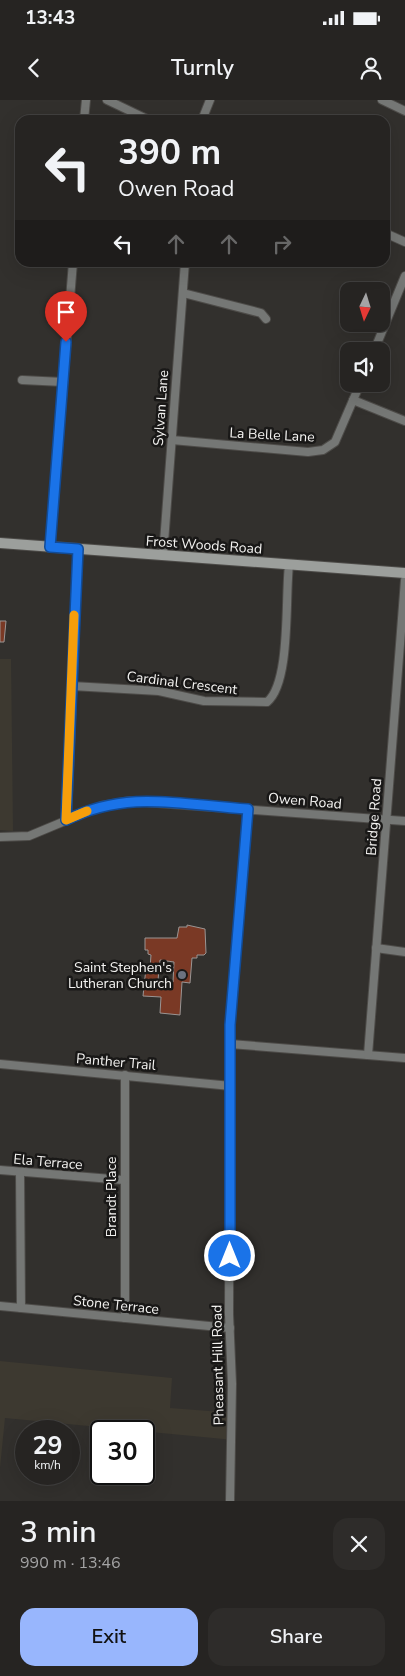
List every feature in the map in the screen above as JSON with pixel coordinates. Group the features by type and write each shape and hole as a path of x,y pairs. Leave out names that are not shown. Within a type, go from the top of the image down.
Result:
{"street":[{"path":"84,115 86,100"},
{"path":"107,100 138,115"},
{"path":"204,115 210,100"},
{"path":"382,100 405,112"},
{"path":"390,235 405,242"},
{"path":"50,547 73,267"},
{"name":"Sylvan Lane","path":"163,556 186,267"},
{"path":"378,342 405,276"},
{"path":"183,293 261,313 266,319"},
{"path":"22,380 64,382"},
{"name":"La Belle Lane","path":"172,440 308,452 323,450 335,442 356,392"},
{"path":"353,400 405,421"},
{"name":"Frost Woods Road","path":"0,543 405,573"},
{"path":"66,820 78,549"},
{"name":"Cardinal Crescent","path":"72,686 159,691 210,701 267,702 274,696 281,678 289,565"},
{"name":"Bridge Road","path":"368,1055 404,621 405,580"},
{"name":"Owen Road","path":"0,837 29,836 101,806 130,801 405,822"},
{"name":"Pheasant Hill Road","path":"230,1501 232,1384 230,1328 230,1044 248,809"},
{"path":"376,948 405,952"},
{"path":"230,1044 405,1058"},
{"name":"Panther Trail","path":"0,1064 231,1086"},
{"name":"Brandt Place","path":"125,1075 125,1318"},
{"name":"Ela Terrace","path":"0,1170 124,1180"},
{"path":"20,1172 21,1308"},
{"name":"Stone Terrace","path":"0,1306 230,1328"}],"shaded area":[{"path":"0,659 11,659 13,831 0,830"},
{"path":"0,1361 172,1378 170,1408 235,1413 234,1440 155,1432 155,1420 90,1420 90,1426 80,1425 80,1420 5,1418 0,1468"}],"building":[{"path":"0,621 6,621 4,642 0,642"},
{"name":"Saint Stephen's Lutheran Church","path":"187,925 205,929 206,953 204,955 197,955 197,958 192,958 190,983 182,982 180,1015 160,1013 161,997 143,996 146,968 150,968 151,955 148,954 148,950 145,950 145,938 177,938 179,927 187,927","holes":["160,960 174,962 173,982 158,980"]}],"slow traffic":[{"path":"74,615 66,820 87,811"}],"place":[{"name":"Saint Stephen's Lutheran Church","path":"182,975"}],"route":[{"path":"66,342 50,547 78,549 66,820 101,806 145,800 248,809 230,1025 230,1256"}]}
